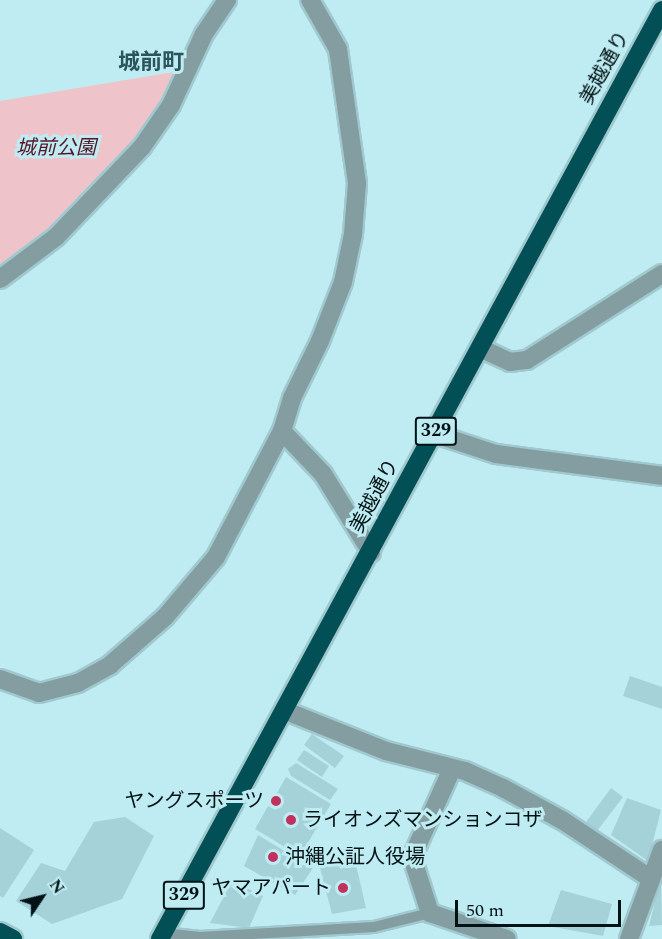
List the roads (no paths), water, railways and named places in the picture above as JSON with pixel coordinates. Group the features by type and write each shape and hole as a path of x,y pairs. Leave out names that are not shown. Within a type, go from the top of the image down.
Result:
{"highway":[{"name":"美越通り","path":"161,936 286,711 662,10"},
{"path":"0,933 13,939"}],"street":[{"path":"0,279 56,237 142,147 171,105 204,34 227,0"},
{"path":"2,685 39,693 78,683 110,665 165,617 216,557 282,431 292,398 342,282 354,234 357,183 338,49 310,0"},
{"path":"480,348 510,362 527,360 662,274"},
{"path":"282,431 323,474 371,552"},
{"path":"435,434 496,454 662,476"},
{"path":"286,711 386,751 465,771 503,788 562,820 651,879"},
{"path":"452,769 412,857 430,913 507,939"},
{"path":"629,939 662,850"}],"lane":[{"path":"161,936 200,937 353,929 406,921 430,913"}],"place":[{"name":"ヤングスポーツ","path":"276,801"},
{"name":"ライオンズマンションコザ","path":"291,820"},
{"name":"沖縄公証人役場","path":"273,857"},
{"name":"ヤマアパート","path":"343,888"}],"district":[{"name":"城前町","path":"151,63"}],"park label":[{"name":"城前公園","path":"56,148"}]}
